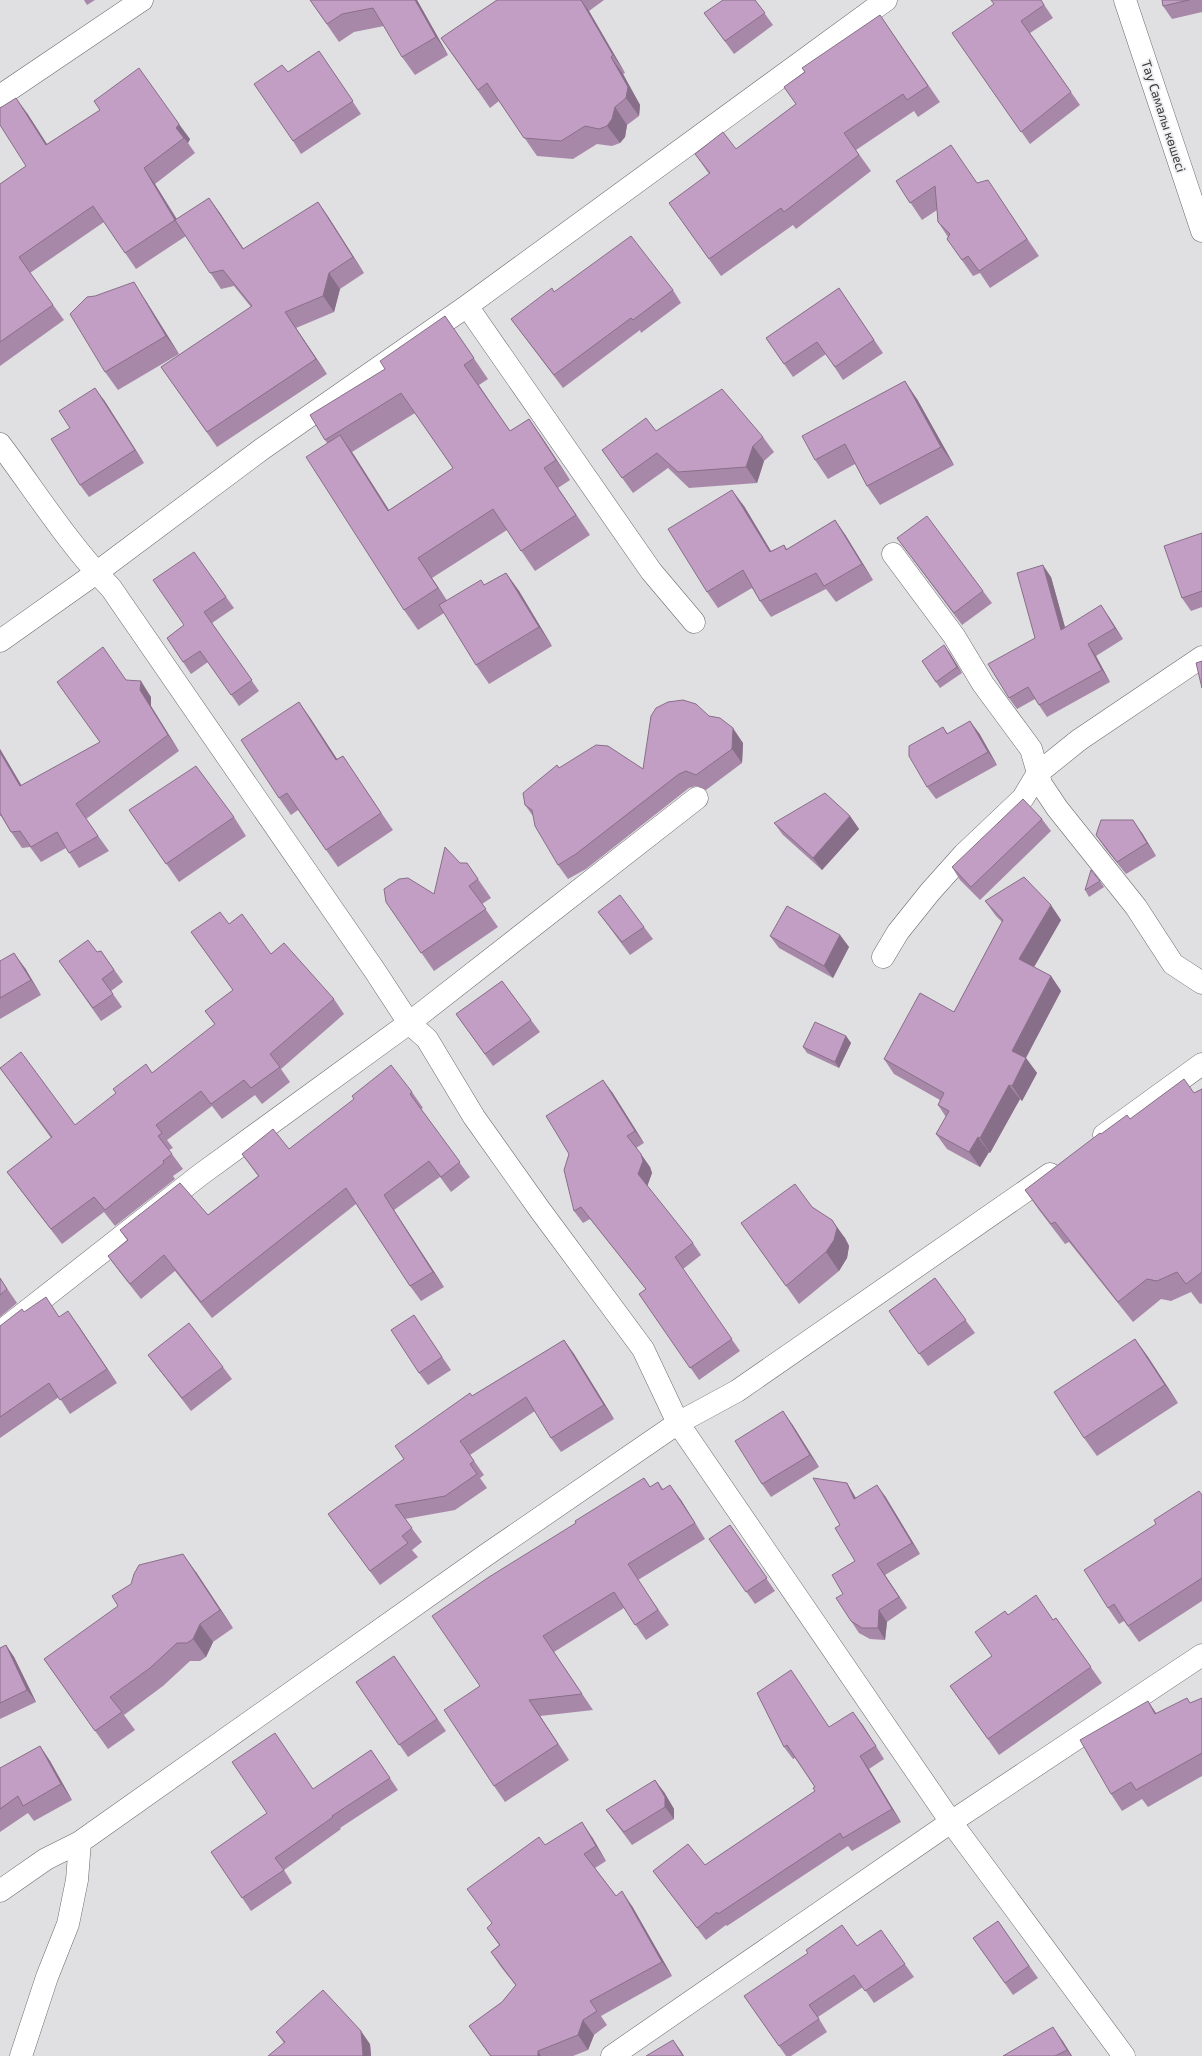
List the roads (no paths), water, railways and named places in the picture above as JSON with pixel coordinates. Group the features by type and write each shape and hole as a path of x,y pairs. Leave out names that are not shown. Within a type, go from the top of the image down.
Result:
{"street":[{"path":"0,96 142,0"},
{"path":"0,641 96,573 262,449 468,306 886,0"},
{"name":"Тау Самалы көшесі","path":"1125,0 1202,231"},
{"path":"468,306 651,571 694,622"},
{"path":"0,444 96,573 115,595 375,971 409,1024 427,1039 474,1117 643,1349 678,1423 951,1822 1124,2056"},
{"path":"893,554 954,636 983,684 1031,749 1041,784 1058,808 1136,907 1173,964 1202,983"},
{"path":"883,957 898,932 930,892 964,854 1023,798 1038,773 1079,740 1202,657"},
{"path":"0,1332 200,1175 409,1024 698,798"},
{"path":"1089,1146 1202,1064"},
{"path":"0,1891 46,1859 80,1842 352,1649 678,1423 737,1391 1064,1164"},
{"path":"612,2056 951,1822 1202,1655"},
{"path":"21,2056 47,1977 68,1924 77,1880 80,1842"}]}
